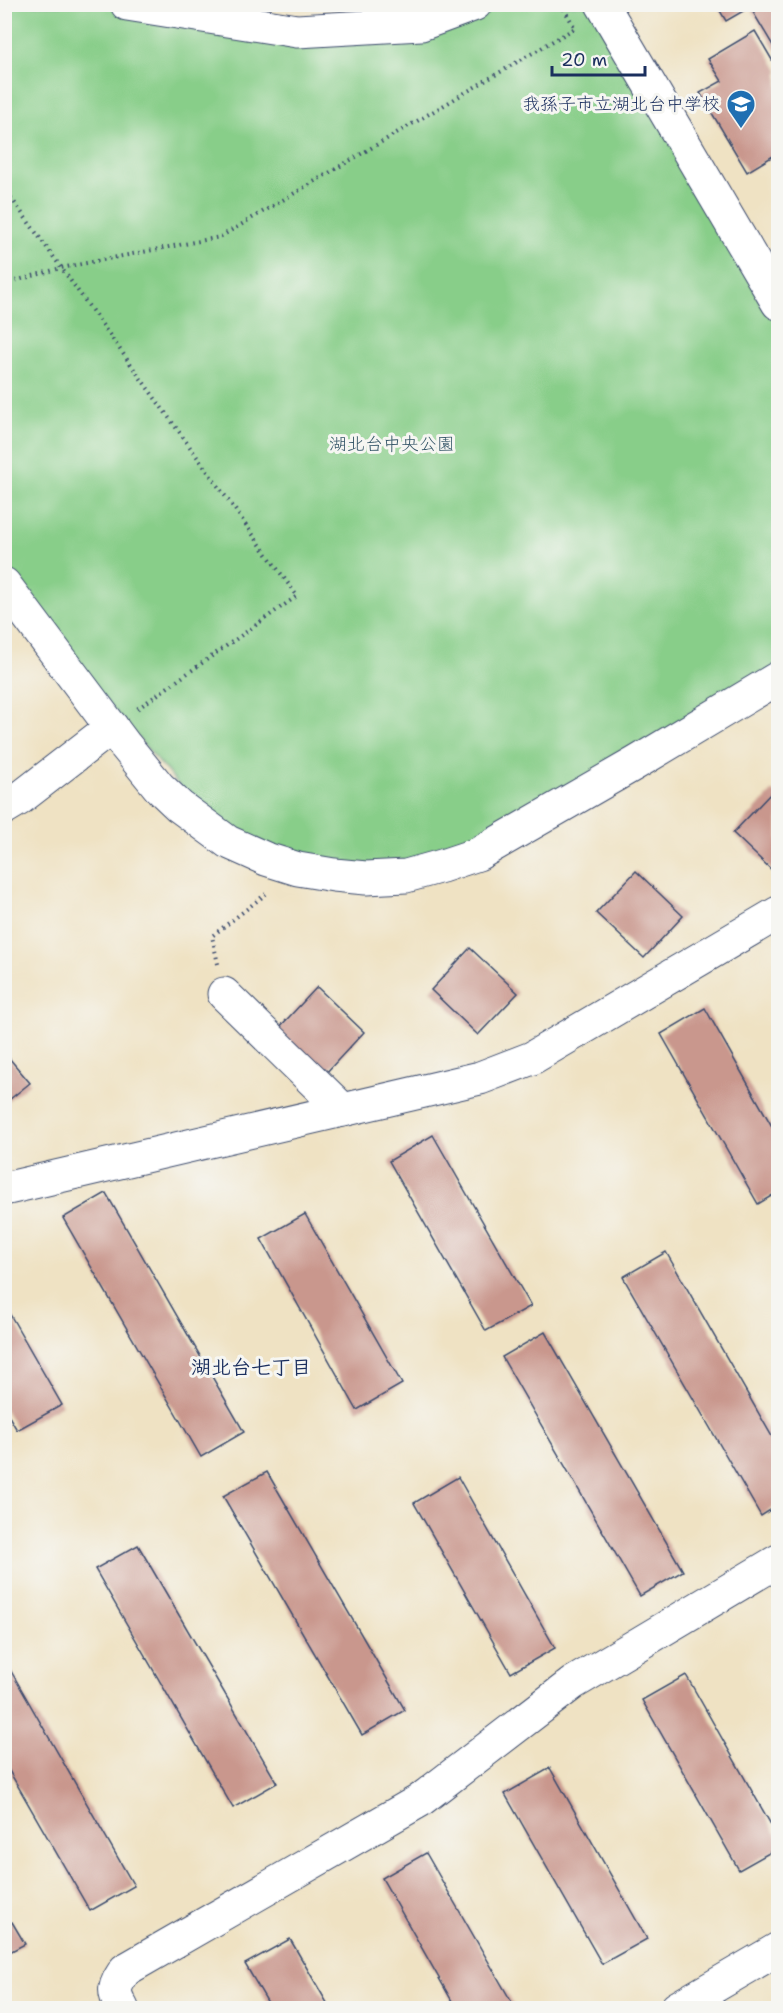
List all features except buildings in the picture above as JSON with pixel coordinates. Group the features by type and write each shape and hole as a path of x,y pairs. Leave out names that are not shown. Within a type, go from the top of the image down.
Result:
{"street":[{"path":"126,4 245,14 297,31 421,24 476,4"},
{"path":"602,4 778,303"},
{"path":"4,584 159,787 203,825 228,842 266,859 298,868 366,878 406,876 478,854 617,775 778,678"},
{"path":"4,807 19,799 112,727"},
{"path":"4,1189 480,1078 532,1058 778,914"},
{"path":"224,994 343,1110"},
{"path":"122,2008 116,1997 115,1985 125,1971 419,1801 573,1683 778,1561"},
{"path":"677,2008 778,1949"}],"path":[{"path":"4,284 61,268 220,237 575,28 561,4"},
{"path":"4,188 297,596 112,727"},
{"path":"212,936 298,868"}],"green space":[{"name":"湖北台中央公園","path":"5,5 127,5 298,31 475,5 602,5 778,303 778,678 406,876 228,842 5,584"}],"place":[{"name":"我孫子市立湖北台中学校","path":"741,130"}],"district":[{"name":"湖北台七丁目","path":"251,1367"}]}
